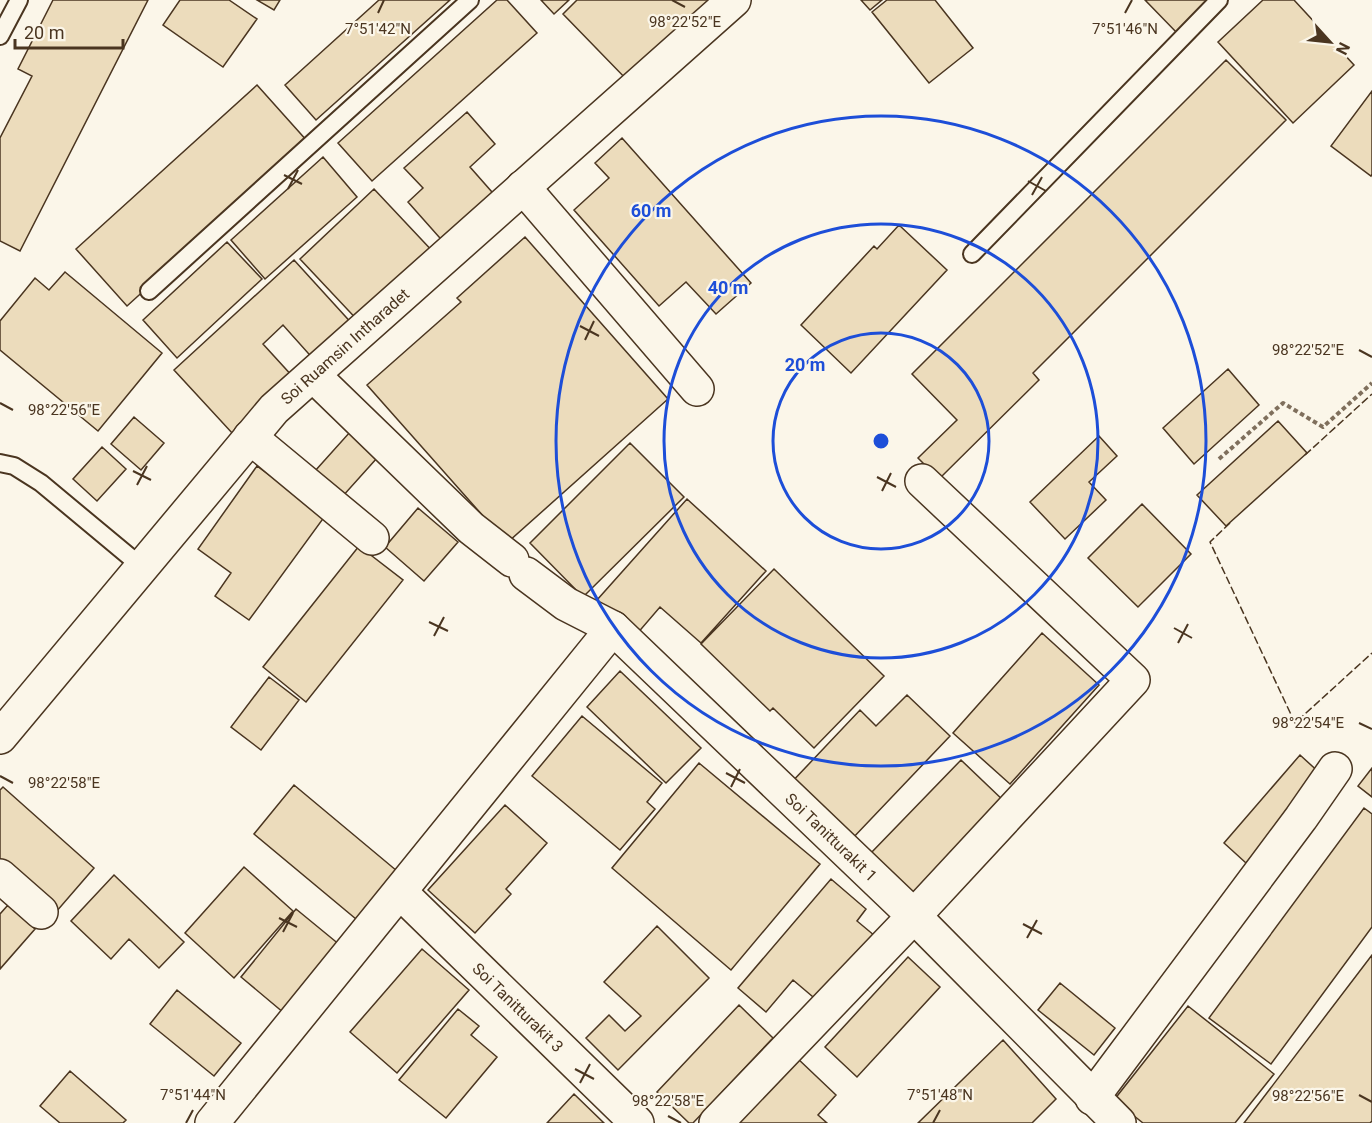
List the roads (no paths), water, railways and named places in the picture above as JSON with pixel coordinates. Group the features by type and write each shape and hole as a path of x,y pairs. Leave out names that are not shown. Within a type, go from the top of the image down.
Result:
{"street":[{"name":"Soi Ruamsin Intharadet","path":"0,737 273,410 734,0"},
{"path":"523,187 697,389"},
{"name":"Soi Tanitturakit 1","path":"313,375 471,528 566,604 614,628 914,916 1119,1123"},
{"path":"250,437 372,538"},
{"path":"716,1123 914,916 1133,680 922,481"},
{"path":"212,1123 614,628"},
{"path":"1092,1098 1335,769"},
{"path":"0,876 41,912"},
{"name":"Soi Tanitturakit 3","path":"400,892 637,1123"}],"lane":[{"path":"0,36 19,0"},
{"path":"149,291 470,0"},
{"path":"972,254 1219,0"},
{"path":"0,463 14,466 41,483 142,567"}]}
